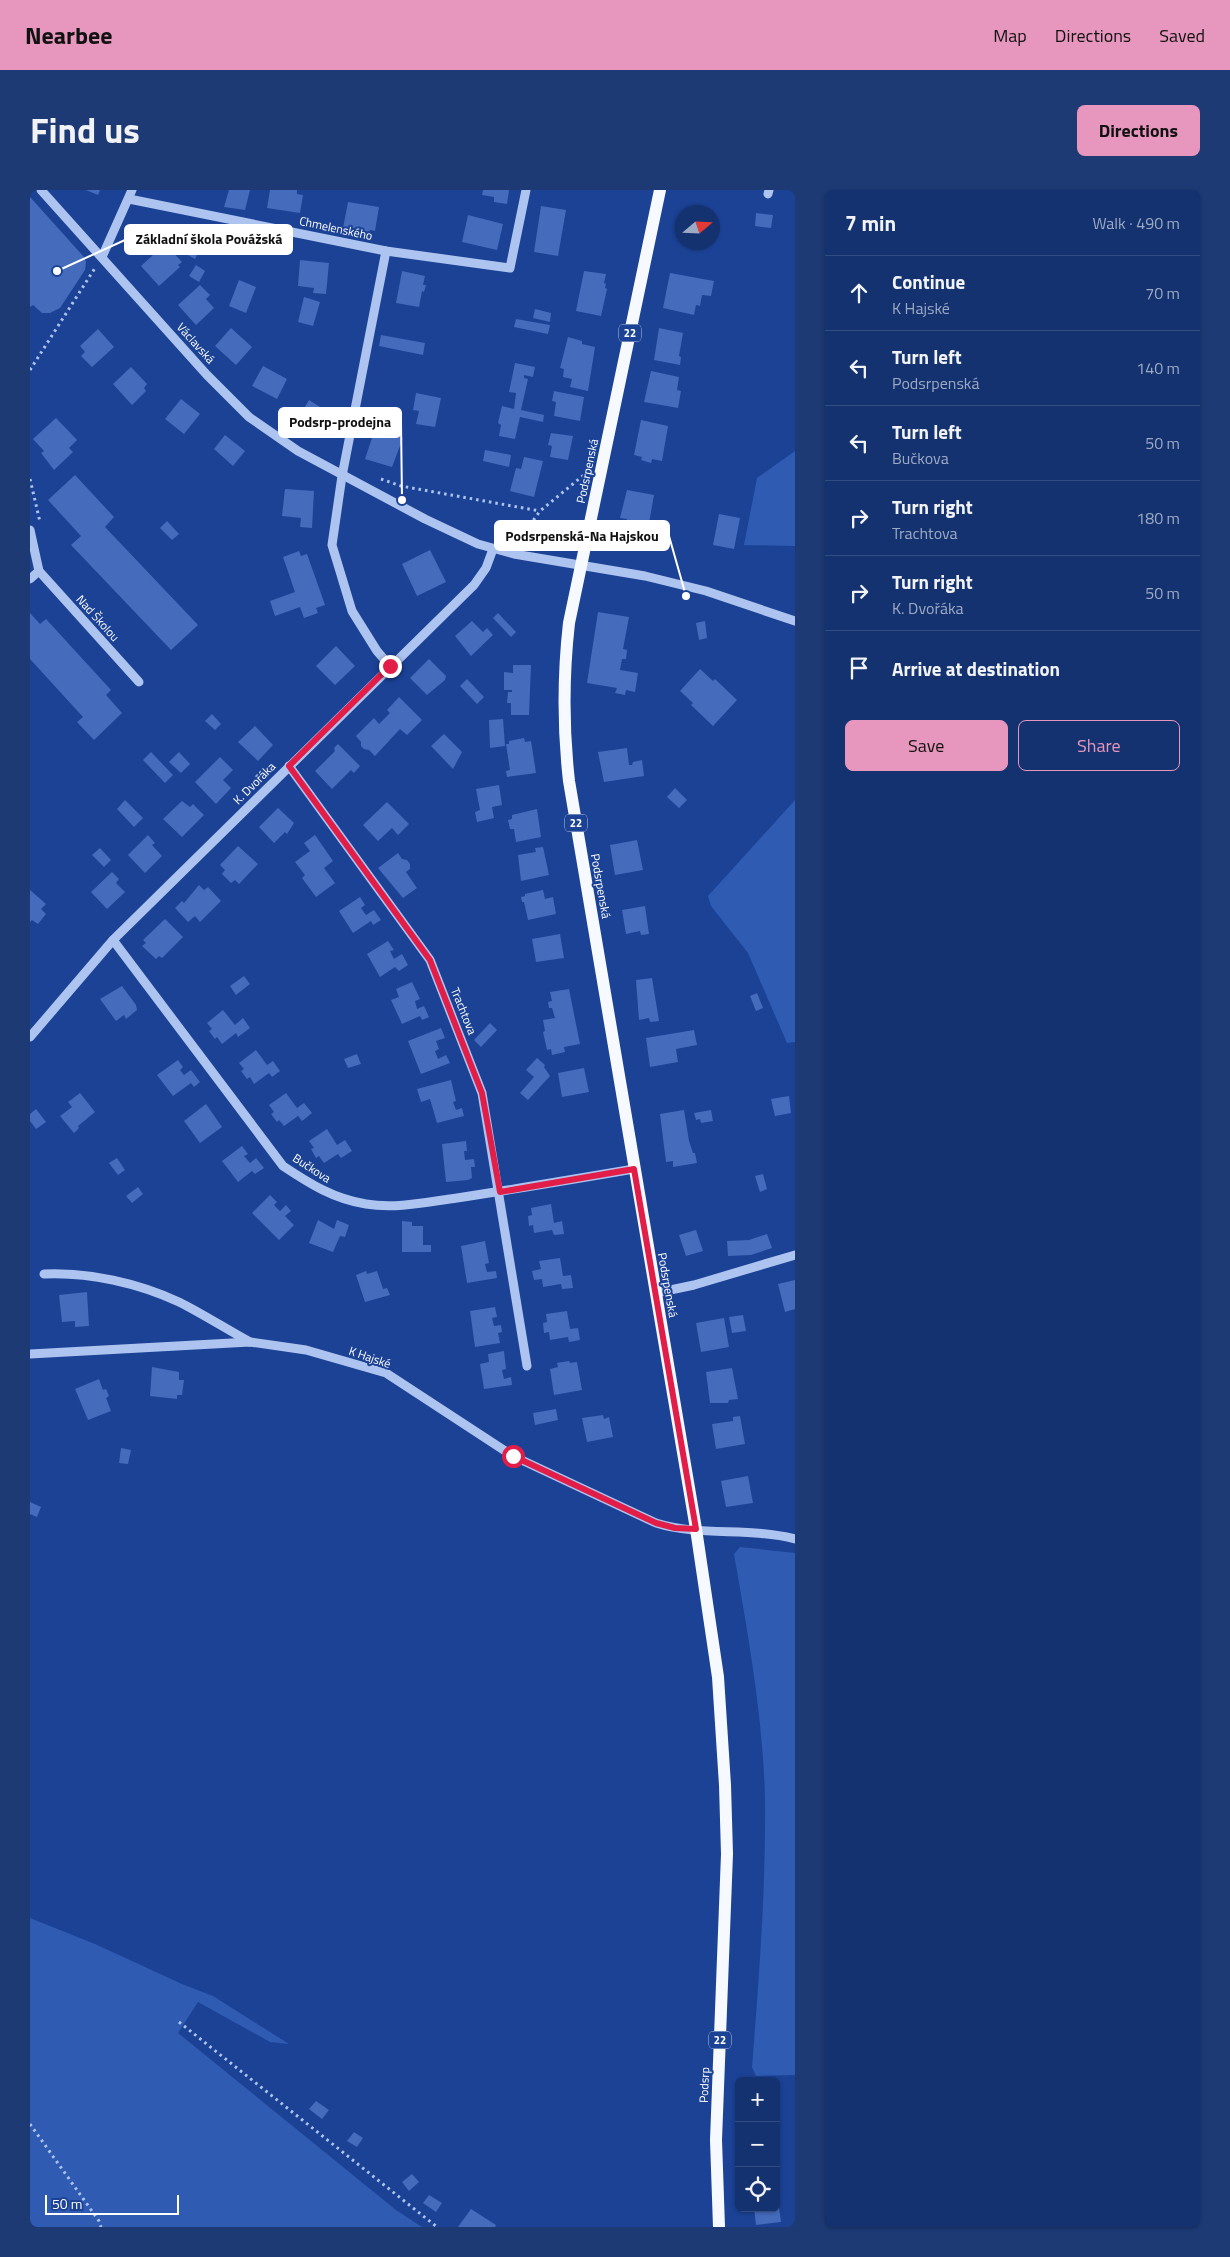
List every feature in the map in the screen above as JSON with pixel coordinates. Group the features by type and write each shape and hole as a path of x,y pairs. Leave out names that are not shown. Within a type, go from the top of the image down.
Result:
{"main road":[{"name":"Podsrpenská","path":"660,190 580,565 566,651 564,681 566,750 634,1169 696,1529"},
{"name":"Podsrp","path":"696,1529 718,1677 725,1785 727,1854 716,2140 719,2227"}],"street":[{"name":"Václavská","path":"41,190 207,375 249,418 298,451 452,533 493,549 645,576 706,591 795,621"},
{"name":"Chmelenského","path":"131,194 386,251 510,268 526,190"},
{"path":"102,257 131,194"},
{"path":"386,251 342,476 332,546 352,611 377,651 390,666"},
{"name":"Nad Školou","path":"30,530 39,570 139,682"},
{"name":"K. Dvořáka","path":"30,1037 113,940 474,585 486,568 493,549"},
{"path":"30,579 39,570"},
{"name":"Trachtova","path":"289,766 430,960 482,1093 500,1192 527,1366"},
{"name":"Bučkova","path":"113,940 284,1166 314,1188 344,1199 366,1204 389,1206 500,1192 634,1169"},
{"path":"656,1293 694,1285 795,1254"},
{"path":"44,1274 64,1273 122,1282 178,1302 250,1342"},
{"name":"K Hajské","path":"30,1354 250,1342 306,1350 386,1373 513,1456 656,1523 675,1528 771,1533 795,1539"}],"path":[{"path":"30,370 102,257"},
{"path":"514,554 518,541 540,511 585,474 600,477"},
{"path":"30,479 41,525"},
{"path":"369,490 380,479 401,486 540,511"},
{"path":"179,2022 437,2227"},
{"path":"30,2124 99,2221 101,2227"}],"shaded area":[{"path":"795,451 795,546 744,545 757,478"},
{"path":"795,800 795,1042 787,1043 748,953 711,906 708,896"},
{"path":"740,1547 795,1553 795,2075 756,2076 752,2067 763,1899 765,1799 758,1706 734,1554"},
{"path":"30,1918 95,1944 182,1984 213,1996 289,2044 270,2042 198,2002 178,2033 396,2210 422,2227 30,2227"}],"building":[{"path":"86,190 100,190 98,195"},
{"path":"229,190 250,190 245,210 224,207"},
{"path":"270,190 297,190 297,194 303,195 300,213 267,208"},
{"path":"483,190 509,190 507,204 494,202 494,197 482,195"},
{"path":"30,197 84,257 86,262 85,270 60,308 50,313 42,313 33,305 30,307"},
{"path":"348,202 379,207 375,231 370,230 369,232 343,228"},
{"path":"541,206 566,210 558,256 534,252"},
{"path":"756,213 773,215 771,228 755,226"},
{"path":"468,215 503,224 497,250 462,242"},
{"path":"202,233 207,235 195,259 188,255 195,240 197,241"},
{"path":"165,244 182,262 178,265 180,267 159,286 141,266"},
{"path":"300,260 329,263 326,294 313,293 314,288 298,286"},
{"path":"196,265 205,271 199,282 189,276"},
{"path":"402,271 425,276 423,285 426,285 424,292 422,291 419,307 396,303"},
{"path":"584,271 606,274 604,283 607,289 601,316 576,311"},
{"path":"670,273 714,281 711,296 702,295 700,306 696,305 694,315 663,308"},
{"path":"239,280 256,287 246,313 229,306"},
{"path":"200,285 210,295 206,299 214,308 196,325 178,305"},
{"path":"304,297 320,302 313,326 298,322"},
{"path":"535,309 551,313 550,322 533,318"},
{"path":"516,319 550,325 548,334 514,327"},
{"path":"231,328 252,347 236,365 215,346"},
{"path":"659,328 683,333 679,356 681,357 680,365 654,360"},
{"path":"98,329 114,347 92,367 81,356 85,352 80,346"},
{"path":"381,335 425,343 423,355 379,346"},
{"path":"568,337 582,341 582,344 595,347 588,391 570,387 572,379 563,377 564,369 560,368"},
{"path":"515,363 535,367 533,377 524,375 524,378 528,379 521,410 544,415 543,422 520,417 515,439 499,436 501,425 498,423 502,406 514,409 516,393 509,392"},
{"path":"263,366 287,379 277,399 252,386"},
{"path":"131,367 147,384 144,388 146,391 132,405 113,384"},
{"path":"651,371 679,377 677,390 681,391 678,408 644,402"},
{"path":"554,391 584,397 580,421 554,416 556,402 552,401"},
{"path":"416,393 441,398 435,427 416,424 419,411 413,410"},
{"path":"181,399 200,414 184,434 165,419"},
{"path":"309,400 336,417 335,419 339,422 332,433 328,430 324,437 297,420"},
{"path":"56,418 77,440 69,448 73,452 54,470 41,453 44,451 33,439"},
{"path":"641,420 668,426 662,461 652,459 651,463 641,460 642,457 634,455"},
{"path":"380,430 403,438 392,467 365,459 374,432 379,434"},
{"path":"551,433 573,436 568,460 550,457 552,446 548,445"},
{"path":"225,435 245,451 233,466 214,449"},
{"path":"485,450 511,455 509,467 483,461"},
{"path":"524,457 543,461 534,497 510,491 516,468 521,469"},
{"path":"75,475 114,517 105,527 198,625 171,650 71,545 81,536 48,500"},
{"path":"285,489 314,491 312,528 300,527 301,518 282,516"},
{"path":"627,490 654,495 648,529 626,524 627,519 620,518"},
{"path":"719,514 740,518 734,549 713,545"},
{"path":"167,521 179,534 172,540 160,528"},
{"path":"430,550 446,582 417,596 402,564"},
{"path":"299,551 301,556 307,554 325,605 316,608 318,613 304,618 300,607 275,616 270,601 295,592 283,557"},
{"path":"598,612 629,617 623,649 627,650 626,659 622,659 620,670 638,673 635,692 626,690 625,695 615,693 617,688 587,683"},
{"path":"30,613 40,624 46,619 111,690 106,695 122,713 94,740 77,722 83,717 30,659"},
{"path":"498,613 516,632 511,637 493,618"},
{"path":"472,621 483,632 487,628 493,635 471,656 455,636"},
{"path":"705,621 707,638 699,640 696,623"},
{"path":"336,646 355,666 335,685 316,666"},
{"path":"429,659 446,676 445,680 427,695 410,678"},
{"path":"513,665 531,665 529,715 511,715 511,703 507,703 508,692 512,692 512,690 504,690 504,672 513,673"},
{"path":"700,669 713,681 715,679 737,700 713,726 691,705 693,703 680,691"},
{"path":"467,679 484,697 477,704 460,686"},
{"path":"399,697 422,720 407,735 400,729 375,756 361,746 361,742 356,736 374,718 379,724 390,713 387,710"},
{"path":"212,714 221,724 215,730 205,721"},
{"path":"503,719 505,746 490,748 489,720"},
{"path":"255,726 273,745 258,761 238,742"},
{"path":"444,734 462,752 453,769 431,746"},
{"path":"524,738 525,742 531,741 536,773 507,777 506,771 510,770 506,744 509,744 509,741"},
{"path":"338,744 360,766 354,773 351,770 332,789 315,771 335,751 334,748"},
{"path":"627,748 629,765 642,760 644,776 604,782 598,752"},
{"path":"151,752 173,775 165,783 143,760"},
{"path":"179,752 190,764 181,773 169,762"},
{"path":"220,757 233,770 223,780 231,788 216,804 195,782"},
{"path":"499,785 502,805 492,807 494,818 477,822 475,812 480,810 476,789"},
{"path":"675,788 687,800 679,808 667,797"},
{"path":"125,800 143,818 134,827 117,809"},
{"path":"182,801 190,807 193,804 204,815 182,837 163,819"},
{"path":"387,802 409,824 398,835 392,828 378,841 363,825"},
{"path":"278,808 294,823 287,834 285,832 274,843 259,827"},
{"path":"537,809 541,837 516,842 514,829 510,829 508,820 512,819 512,815"},
{"path":"148,835 155,843 152,845 162,856 145,873 128,855"},
{"path":"315,835 333,861 324,868 335,883 316,897 302,878 305,875 295,862 310,851 304,843"},
{"path":"637,840 643,870 615,875 610,845"},
{"path":"238,846 258,864 239,884 235,880 231,883 222,874 225,870 220,865"},
{"path":"543,847 549,875 521,881 518,855 536,852 535,848"},
{"path":"100,848 111,860 104,867 92,855"},
{"path":"398,853 402,859 407,860 410,864 410,869 406,872 417,888 403,898 378,868"},
{"path":"112,872 119,879 116,883 125,892 107,909 91,892"},
{"path":"199,885 204,890 208,887 221,901 200,922 195,916 188,922 175,908 182,901 184,903"},
{"path":"30,890 46,904 41,909 46,914 38,924 32,920 30,922"},
{"path":"543,890 545,899 553,897 556,914 528,920 521,897 525,896 525,894"},
{"path":"360,897 365,905 361,908 366,915 374,910 381,920 373,925 371,921 353,933 339,911"},
{"path":"645,906 649,934 641,935 640,931 626,934 622,910"},
{"path":"165,919 183,937 162,958 159,956 156,959 142,946 146,943 143,940"},
{"path":"560,934 564,958 536,962 532,939"},
{"path":"388,941 394,950 390,951 394,959 402,954 408,965 399,971 395,967 380,977 367,954"},
{"path":"244,976 250,984 236,995 230,986"},
{"path":"652,978 659,1021 650,1022 649,1018 639,1020 636,980"},
{"path":"412,982 420,999 415,1001 417,1009 424,1006 429,1017 422,1020 420,1016 402,1024 391,1000 399,997 396,989"},
{"path":"122,986 136,1005 137,1010 126,1019 124,1015 116,1021 100,999"},
{"path":"569,989 580,1044 564,1047 565,1052 552,1055 551,1049 547,1050 543,1032 545,1031 543,1020 555,1018 552,1008 549,1008 548,1002 552,1001 550,992"},
{"path":"757,993 763,1008 756,1011 750,996"},
{"path":"223,1010 235,1025 243,1018 250,1028 238,1037 236,1033 222,1044 209,1031 212,1029 207,1023"},
{"path":"490,1023 497,1030 481,1047 474,1040"},
{"path":"441,1028 445,1038 436,1041 439,1049 435,1051 438,1059 446,1055 450,1063 421,1074 408,1041"},
{"path":"694,1030 697,1045 676,1049 678,1062 650,1067 646,1038"},
{"path":"256,1050 267,1065 273,1061 280,1071 272,1077 269,1073 254,1084 250,1077 247,1079 241,1071 244,1069 239,1063"},
{"path":"357,1054 361,1064 348,1068 344,1059"},
{"path":"537,1058 545,1065 544,1067 550,1076 528,1100 520,1093 534,1077 526,1070"},
{"path":"178,1060 183,1067 180,1070 184,1075 191,1070 200,1082 194,1087 191,1083 173,1096 157,1075"},
{"path":"584,1068 589,1092 562,1097 558,1073"},
{"path":"451,1080 456,1101 453,1102 456,1110 462,1108 464,1116 437,1123 430,1099 421,1102 417,1089"},
{"path":"80,1093 95,1112 78,1126 79,1128 74,1133 60,1116 72,1107 68,1102"},
{"path":"286,1093 297,1108 304,1103 312,1113 302,1121 298,1116 284,1126 279,1120 277,1122 271,1114 274,1112 269,1105"},
{"path":"789,1096 791,1113 775,1116 771,1099"},
{"path":"206,1104 222,1127 200,1143 184,1121"},
{"path":"36,1109 46,1122 36,1129 30,1121 30,1114"},
{"path":"684,1110 689,1141 693,1153 695,1153 697,1163 673,1167 673,1161 666,1162 660,1114"},
{"path":"711,1110 713,1121 701,1123 700,1119 696,1120 694,1113"},
{"path":"327,1129 337,1145 345,1140 352,1151 341,1158 338,1154 324,1163 319,1156 316,1158 311,1149 314,1148 309,1141"},
{"path":"466,1141 467,1151 464,1151 465,1160 474,1159 475,1167 471,1167 472,1178 446,1182 442,1144"},
{"path":"242,1146 248,1154 244,1156 250,1163 256,1158 264,1168 255,1174 252,1171 238,1182 222,1161"},
{"path":"117,1158 125,1170 118,1175 109,1163"},
{"path":"763,1174 767,1189 760,1192 755,1176"},
{"path":"138,1187 143,1194 132,1203 126,1196"},
{"path":"270,1195 277,1202 274,1205 280,1211 286,1205 291,1211 285,1216 294,1225 279,1240 252,1213"},
{"path":"551,1204 554,1223 562,1221 564,1234 554,1235 552,1230 534,1233 533,1225 529,1226 528,1216 532,1215 531,1208"},
{"path":"318,1220 334,1229 337,1220 349,1225 345,1237 340,1236 333,1252 309,1243"},
{"path":"402,1221 412,1222 412,1226 423,1226 423,1245 431,1245 431,1252 402,1252"},
{"path":"696,1230 703,1251 686,1256 679,1235"},
{"path":"767,1234 772,1248 751,1255 728,1256 727,1241 749,1240"},
{"path":"485,1241 489,1263 485,1264 487,1272 496,1271 497,1278 467,1283 461,1246"},
{"path":"560,1258 563,1276 571,1275 573,1288 562,1289 561,1284 543,1287 542,1279 534,1280 532,1271 541,1269 539,1261"},
{"path":"366,1271 367,1274 377,1271 383,1289 387,1288 390,1295 365,1302 356,1275"},
{"path":"795,1280 795,1309 785,1312 778,1284"},
{"path":"87,1292 89,1326 75,1327 75,1321 62,1322 59,1295"},
{"path":"495,1307 497,1317 492,1318 494,1326 501,1325 502,1332 498,1333 500,1343 475,1347 470,1311"},
{"path":"567,1311 570,1329 578,1328 580,1340 569,1342 568,1337 550,1340 549,1332 544,1333 543,1323 547,1322 546,1314"},
{"path":"743,1315 746,1331 732,1333 729,1317"},
{"path":"724,1318 729,1347 701,1352 696,1323"},
{"path":"504,1351 506,1369 502,1370 504,1379 511,1377 512,1385 484,1389 480,1364 489,1362 488,1354"},
{"path":"569,1361 570,1363 577,1362 582,1390 554,1395 550,1369 558,1367 557,1363"},
{"path":"152,1367 179,1372 179,1380 184,1380 182,1395 177,1395 177,1399 150,1396"},
{"path":"732,1368 738,1399 729,1400 728,1403 710,1403 706,1372"},
{"path":"99,1379 103,1390 106,1389 109,1396 106,1398 111,1411 88,1420 75,1389"},
{"path":"556,1409 558,1420 535,1425 533,1413"},
{"path":"603,1415 604,1419 609,1417 613,1437 587,1442 582,1418"},
{"path":"740,1416 745,1444 716,1449 712,1424 733,1421 733,1417"},
{"path":"121,1448 131,1450 128,1464 119,1463"},
{"path":"748,1476 753,1503 726,1507 721,1481"},
{"path":"30,1502 41,1507 37,1517 30,1514"},
{"path":"316,2101 329,2110 322,2119 309,2109"},
{"path":"354,2132 363,2138 357,2147 347,2141"},
{"path":"412,2174 419,2182 409,2191 402,2182"},
{"path":"429,2195 442,2203 436,2212 423,2203"},
{"path":"471,2209 496,2225 495,2227 458,2227"},
{"path":"754,2212 780,2212 781,2222 756,2225"}],"place":[{"name":"Základní škola Povážská","path":"57,271"},
{"name":"Podsrp-prodejna","path":"402,500"},
{"name":"Podsrpenská-Na Hajskou","path":"686,596"}],"route":[{"path":"390,666 289,766 430,960 468,1052 482,1093 500,1192 634,1169 696,1529 675,1528 656,1523 513,1456"}]}
